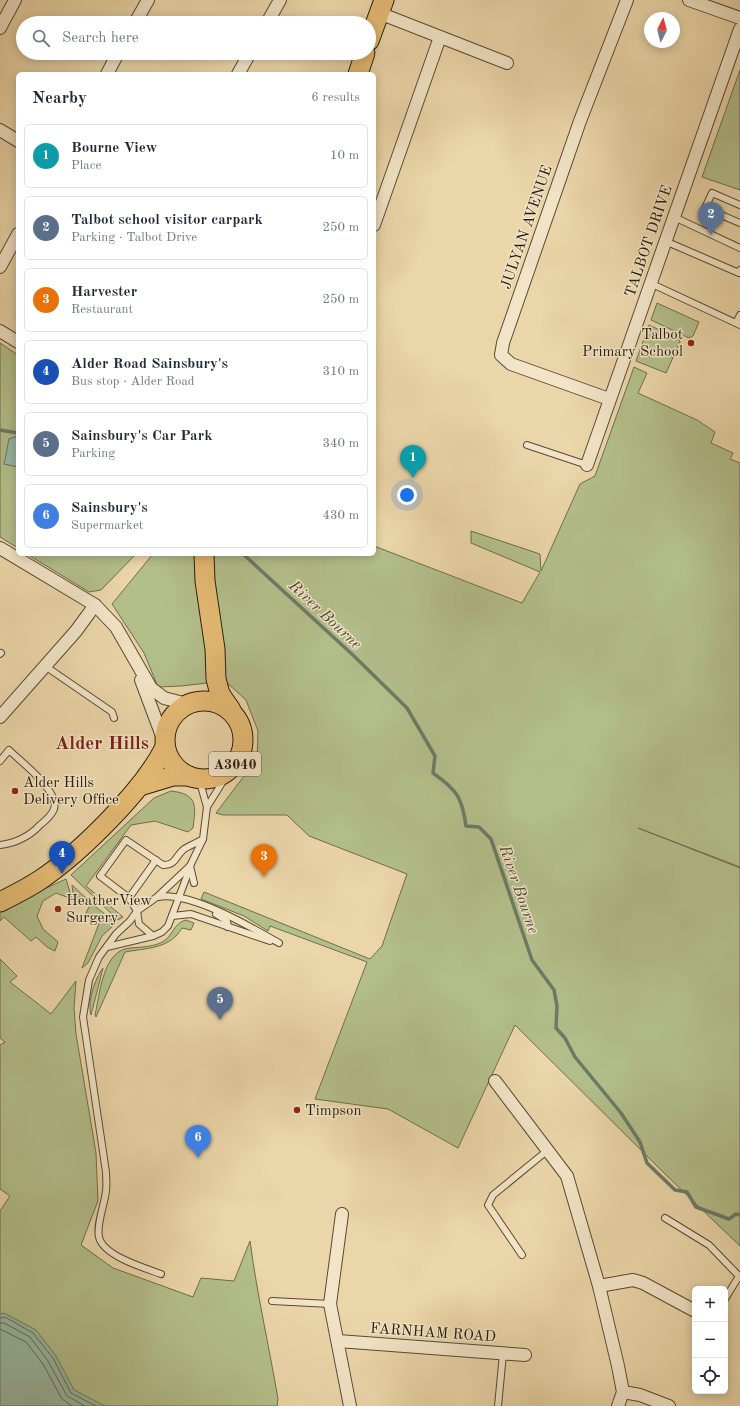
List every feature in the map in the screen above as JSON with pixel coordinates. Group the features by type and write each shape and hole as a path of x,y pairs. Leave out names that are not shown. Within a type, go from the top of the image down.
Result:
{"main road":[{"path":"376,21 381,7"},
{"path":"359,72 363,60"},
{"name":"A3040","path":"140,786 173,776 218,777 232,767 241,753 244,738 240,723 220,694 216,679 215,649 205,581 204,556"},
{"name":"A3040","path":"0,902 40,880 54,870 89,839 140,786 157,764 165,745 166,730 170,719 176,711 190,703 206,680 215,649"},
{"path":"190,703 214,701 232,711"},
{"name":"A3040","path":"165,745 172,763 194,777"}],"street":[{"path":"0,28 15,0"},
{"path":"139,16 148,0"},
{"path":"271,16 280,0"},
{"name":"JULYAN AVENUE","path":"609,399 512,364 501,355 503,343 580,121 627,0"},
{"path":"689,0 740,18"},
{"path":"381,7 440,38 507,63"},
{"name":"TALBOT DRIVE","path":"587,465 740,29"},
{"path":"376,219 440,38"},
{"path":"107,72 114,60"},
{"path":"239,72 246,60"},
{"path":"0,130 16,140"},
{"path":"0,267 16,238"},
{"path":"0,331 16,341"},
{"path":"0,548 95,605 116,627 138,669 157,694 176,702 190,703"},
{"path":"0,717 76,631 95,605"},
{"path":"138,669 145,693 165,745"},
{"path":"495,1081 567,1176 599,1286 623,1392 618,1406"},
{"path":"342,1214 330,1304 350,1406"},
{"path":"599,1286 632,1280 643,1283 692,1309"},
{"name":"FARNHAM ROAD","path":"338,1341 526,1355"},
{"path":"623,1392 669,1406"}],"lane":[{"path":"740,205 712,193 706,208 740,223"},
{"path":"674,217 740,248"},
{"path":"665,242 739,273 740,270"},
{"path":"650,283 738,324 740,315"},
{"path":"527,445 587,465"},
{"path":"45,666 112,712 114,718"},
{"path":"0,761 9,750 44,783 53,794 54,802 54,810 31,835 9,844 0,845"},
{"path":"107,947 153,936 162,932 168,926 180,897 190,866 203,839 207,807 232,767"},
{"path":"194,777 207,807"},
{"path":"153,936 139,924 138,911 129,898 100,875 127,839 163,865 169,865 175,862 183,849 192,846 203,839"},
{"path":"129,898 156,860"},
{"path":"190,866 194,883"},
{"path":"161,1274 128,1261 108,1250 102,1245 98,1235 106,1190 106,1172 83,1017 89,980 99,957 116,934 138,911 157,897 190,866"},
{"path":"157,897 168,895 180,897 236,919 279,943 191,914 172,916"},
{"path":"208,908 227,921 228,927"},
{"path":"522,1254 488,1205 492,1195 548,1150"},
{"path":"665,1218 709,1245 739,1276 728,1294"},
{"path":"272,1301 330,1304"},
{"path":"498,1406 503,1354"}],"shaded area":[{"path":"740,70 740,190 702,177"},
{"path":"657,303 699,322 693,336 689,338 651,320"},
{"path":"649,325 679,339 680,342 666,373 636,361"},
{"path":"0,343 16,354 16,437 9,439 5,464 16,467 16,547 0,537"},
{"path":"634,367 647,373 638,393 697,420 715,432 711,443 733,453 730,459 740,463 740,867 638,828 740,868 740,1246 515,1025 458,1148 388,1109 315,1099 367,962 270,926 268,931 244,916 201,899 204,892 370,959 382,946 407,874 309,836 287,815 223,815 216,813 257,759 258,731 246,700 225,681 158,687 144,653 112,604 151,556 376,556 376,547 522,603 540,572 471,543 471,531 540,554 541,571 580,484 595,476"},
{"path":"30,556 134,556 101,590 89,592"},
{"path":"171,791 191,798 195,813 193,828 188,832 155,821 131,825 86,886 123,917 118,920 71,875 154,798"},
{"path":"66,879 72,899 56,893 43,901 37,916 43,929 58,942 55,951 47,947 36,937 31,941 4,917 0,921 0,909"},
{"path":"72,885 88,900 85,905 73,894"},
{"path":"91,903 116,923 102,936 88,963 82,968 100,921 85,915"},
{"path":"186,920 194,923 191,930 182,928 177,935 164,944 125,952 96,1017 95,1015 104,974 108,964 114,956 121,951 130,948 152,946 164,941 176,926"},
{"path":"0,959 17,976 10,982 51,1014 76,981 74,1008 76,1034 96,1153 98,1201 81,1245 113,1268 193,1297 201,1278 234,1281 250,1241 278,1399 277,1406 0,1406 0,1211 10,1196 0,1189 0,1045 5,1042 0,1038"},
{"path":"103,968 91,1015 90,1003 92,990"}],"water":[{"path":"16,437 16,467 4,464 9,439"},
{"path":"4,1313 36,1330 56,1356 74,1390 105,1406 0,1406 0,1314"}],"waterway":[{"name":"River Bourne","path":"0,430 16,433"},
{"name":"River Bourne","path":"245,556 354,656 407,708 435,756 433,773 448,784 457,795 463,808 466,826 479,827 491,839 532,960 554,990 557,1006 556,1028 565,1038 575,1057 621,1113 640,1142 647,1163 675,1190 687,1192 696,1207 729,1219 736,1214 740,1215"}],"place":[{"name":"Talbot school visitor carpark","path":"711,235"},
{"name":"Talbot Primary School","path":"691,343"},
{"name":"Bourne View","path":"413,478"},
{"name":"Alder Hills Delivery Office","path":"15,791"},
{"name":"Alder Road Sainsbury's","path":"62,874"},
{"name":"Harvester","path":"264,877"},
{"name":"HeatherView Surgery","path":"58,909"},
{"name":"Sainsbury's Car Park","path":"220,1020"},
{"name":"Timpson","path":"297,1110"},
{"name":"Sainsbury's","path":"198,1158"}],"district":[{"name":"Alder Hills","path":"102,742"}]}
